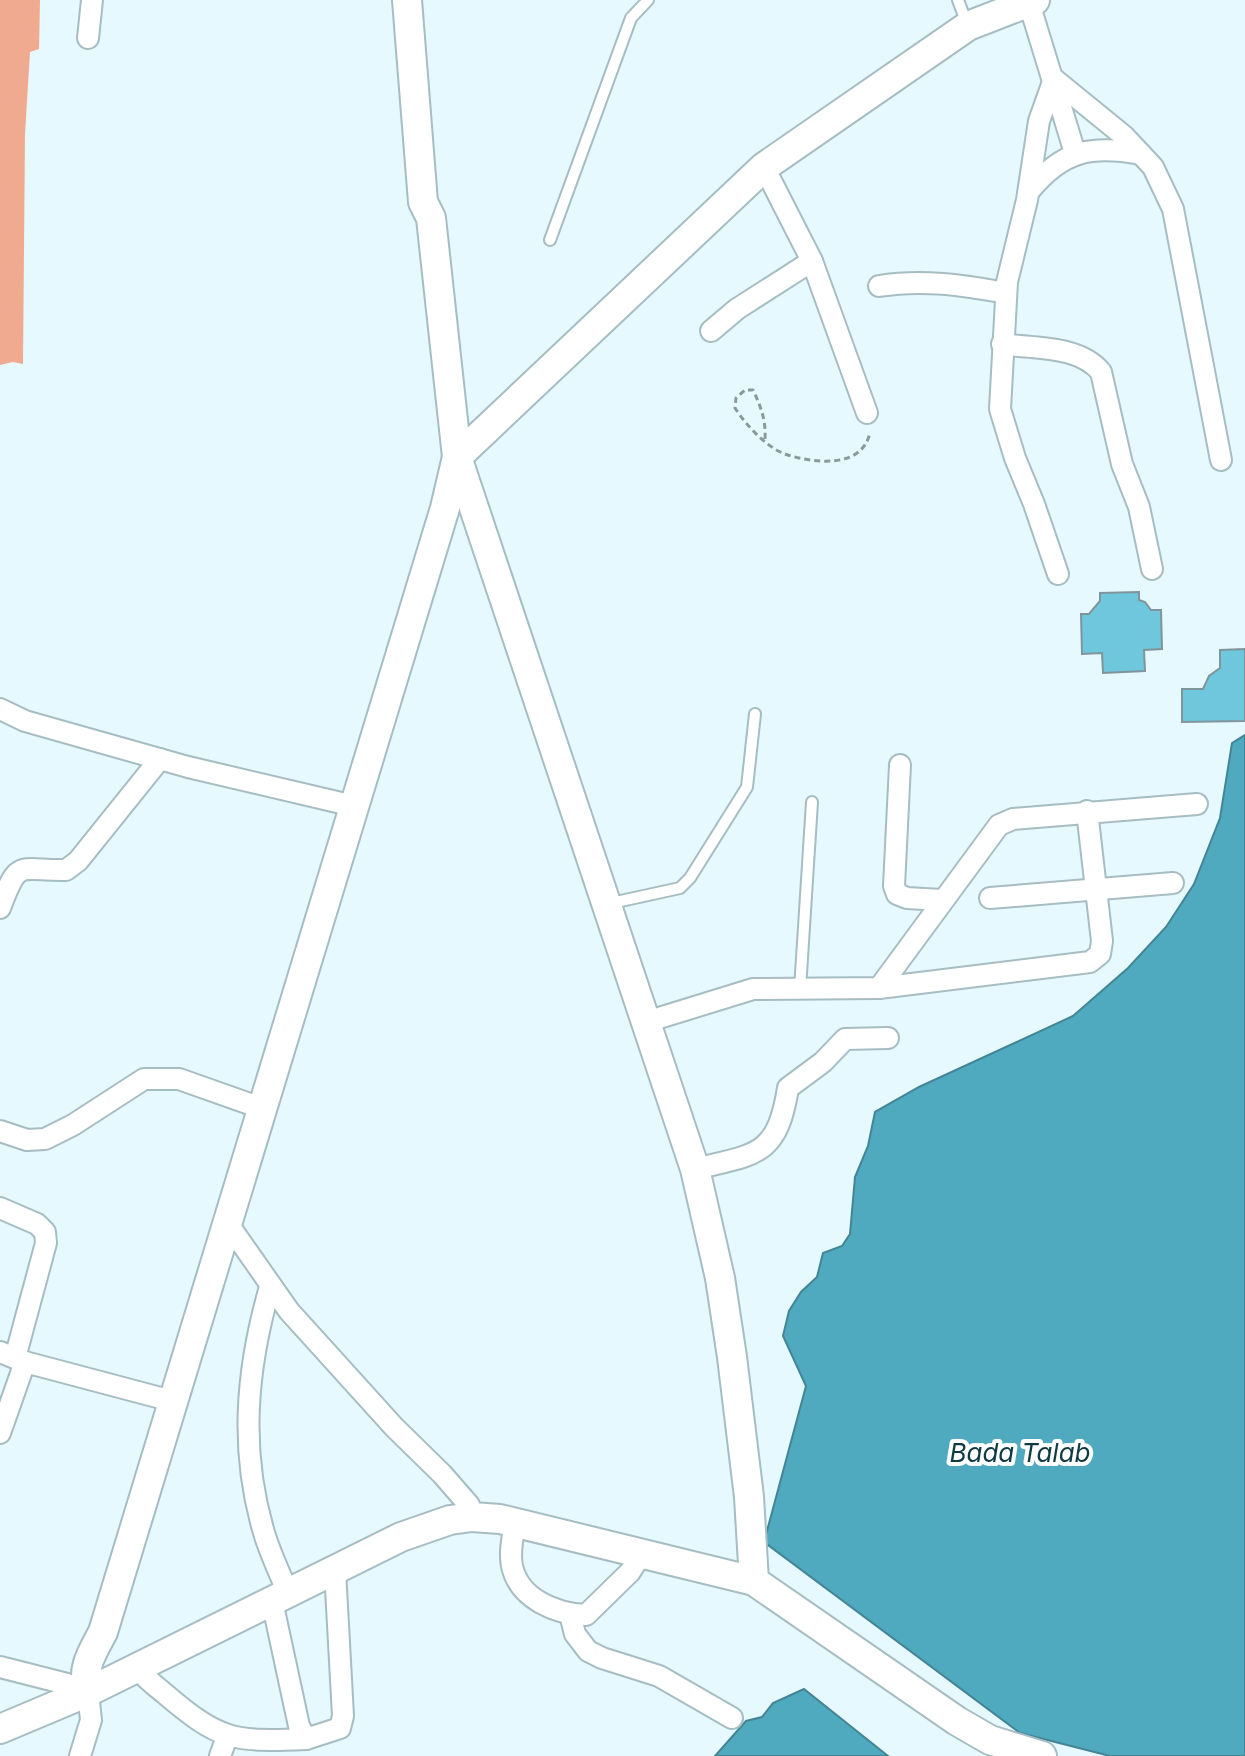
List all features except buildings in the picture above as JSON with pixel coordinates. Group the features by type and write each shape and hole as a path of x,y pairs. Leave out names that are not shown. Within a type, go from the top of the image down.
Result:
{"main road":[{"path":"407,0 423,202 431,218 457,457 695,1169 720,1278 732,1357 749,1497 754,1581"},
{"path":"422,0 438,201 431,218"},
{"path":"76,1686 103,1632 445,508 457,457 764,167 963,13 1032,1"},
{"path":"0,1729 76,1686 137,1668 401,1537 450,1520 472,1517 515,1522 754,1581 957,1721 990,1740 1042,1756"}],"street":[{"path":"88,38 92,0"},
{"path":"1032,1 1075,153"},
{"path":"1054,79 1124,136 1153,167 1173,209 1221,460"},
{"path":"1054,79 1039,121 1028,193 1006,293 1000,409 1058,574"},
{"path":"1028,193 1046,171 1075,153 1104,149 1141,154"},
{"path":"764,167 812,261 867,413"},
{"path":"711,331 737,309 812,261"},
{"path":"879,286 904,282 954,284 1006,293"},
{"path":"1002,344 1076,354 1094,364 1101,372 1122,464 1139,507 1152,569"},
{"path":"0,709 25,721 160,759 354,806"},
{"path":"0,908 17,871 30,867 66,870 78,861 160,759"},
{"path":"900,765 894,886 897,894 907,898 942,900"},
{"path":"879,988 999,825 1013,819 1087,811 1197,804"},
{"path":"646,1022 753,989 879,988 1090,962 1100,954 1102,941 1087,811"},
{"path":"990,898 1173,883"},
{"path":"695,1169 764,1149 776,1134 788,1088 823,1062 845,1039 888,1038"},
{"path":"0,1131 27,1140 45,1139 73,1125 144,1079 179,1079 261,1108"},
{"path":"0,1208 37,1224 45,1232 46,1243 13,1357 0,1433"},
{"path":"225,1227 233,1231 270,1287 394,1427 469,1505 472,1517"},
{"path":"270,1287 251,1362 247,1423 255,1486 280,1597 299,1726 306,1739"},
{"path":"13,1357 172,1401"},
{"path":"515,1522 511,1552 519,1585 543,1604 570,1614 586,1615 630,1572 642,1553"},
{"path":"137,1668 145,1679 223,1746 247,1740 306,1739 340,1728 343,1716 335,1570"},
{"path":"570,1614 575,1634 588,1651 659,1676 732,1718"},
{"path":"0,1667 76,1686 91,1720 83,1755"}],"lane":[{"path":"550,240 631,18 648,0"},
{"path":"606,904 680,888 690,878 747,787 755,714"},
{"path":"800,989 812,802"}],"path":[{"path":"765,439 764,416 758,400 753,390 745,390 736,398 735,408 754,431 784,453 812,459 843,460 855,457 866,446 871,427 867,413"}],"shaded area":[{"path":"0,0 40,0 39,49 30,52 25,134 23,364 13,362 0,365"}],"water":[{"name":"Bada Talab","path":"1245,735 1245,1756 1110,1756 1020,1733 764,1542 806,1386 783,1336 789,1311 801,1292 817,1277 823,1253 842,1246 850,1234 855,1177 868,1146 875,1112 919,1087 1073,1016 1128,968 1166,927 1194,884 1220,818 1232,743"},
{"path":"804,1689 888,1756 715,1756 746,1721 762,1717 773,1703"}]}
